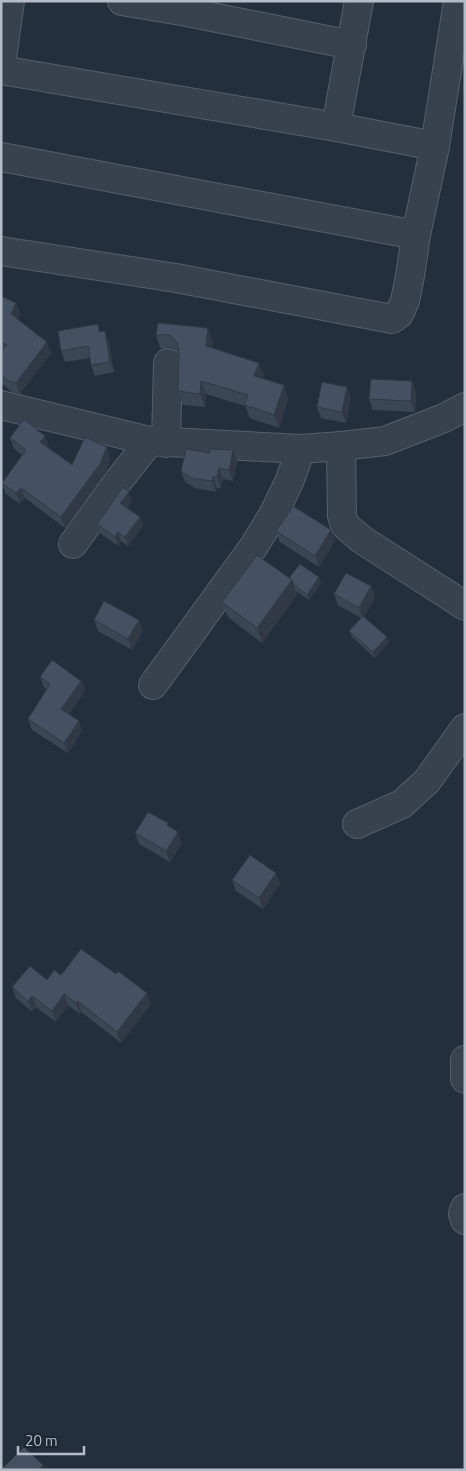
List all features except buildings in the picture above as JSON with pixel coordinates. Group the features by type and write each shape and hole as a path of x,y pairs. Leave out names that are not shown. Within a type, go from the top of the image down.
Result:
{"street":[{"path":"1,65 10,1"},
{"path":"122,1 352,45"},
{"path":"336,127 359,1"},
{"path":"1,251 176,278 392,318 399,314 405,301 416,235 435,146 458,1"},
{"path":"1,70 336,127 435,146"},
{"path":"1,157 416,235"},
{"path":"73,544 119,480 158,442 168,363"},
{"path":"1,405 158,442 301,449 385,440 444,418 465,407"},
{"path":"341,446 342,516 345,525 360,540 465,606"},
{"path":"153,685 254,546 273,515 289,482 301,449"},
{"path":"357,824 402,804 428,782 465,728"},
{"path":"465,1060 465,1079"},
{"path":"465,1208 463,1214 465,1220"}]}
